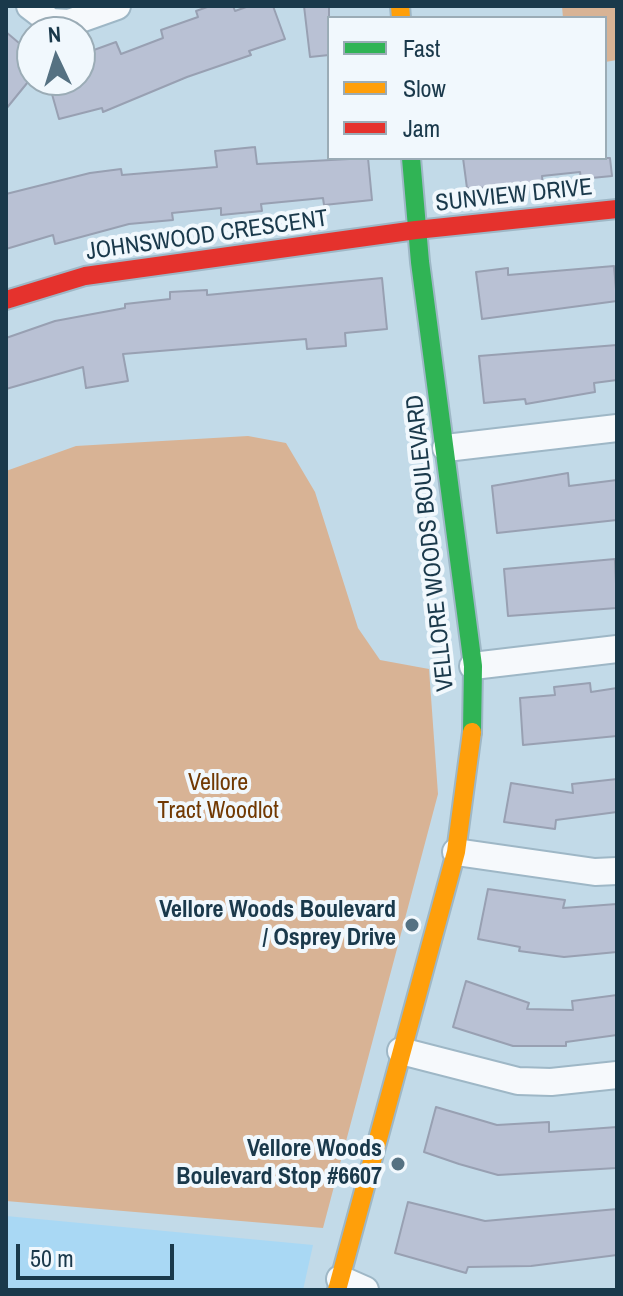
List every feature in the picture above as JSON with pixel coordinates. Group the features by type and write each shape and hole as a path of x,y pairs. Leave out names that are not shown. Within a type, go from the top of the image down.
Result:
{"street":[{"path":"30,6 51,22 69,23 117,6"},
{"name":"VELLORE WOODS BOULEVARD","path":"339,1284 456,852 470,757 473,666 416,230 411,160"},
{"name":"SUNVIEW DRIVE","path":"416,230 617,209"},
{"name":"JOHNSWOOD CRESCENT","path":"6,300 85,276 416,230"},
{"path":"446,448 617,428"},
{"path":"473,666 617,649"},
{"path":"456,852 595,872 617,871"},
{"path":"401,1051 518,1081 551,1082 617,1075"},
{"path":"339,1284 365,1290"}],"shaded area":[{"path":"6,1216 313,1245 303,1290 6,1290"}],"green space":[{"path":"562,6 617,6 617,60 607,62 607,16 563,16"},
{"name":"Vellore Tract Woodlot","path":"248,436 286,443 315,492 358,628 380,660 429,669 438,794 323,1228 6,1201 6,471 76,446"}],"building":[{"path":"210,6 233,6 235,11 249,6 273,6 285,39 103,112 102,108 59,119 53,96 96,96 96,49 116,42 121,54 163,38 161,30 198,17 196,11"},
{"path":"304,6 329,6 327,55 310,57"},
{"path":"6,32 16,40 17,96 6,109"},
{"path":"255,147 257,164 368,160 372,200 324,205 323,198 261,204 262,211 221,215 221,208 172,213 173,220 129,224 55,244 53,235 6,249 6,194 90,173 121,169 122,175 217,167 215,151"},
{"path":"610,158 612,176 581,179 580,172 542,176 543,186 467,188 463,160"},
{"path":"614,266 617,301 482,319 476,272 508,268 508,275"},
{"path":"382,278 387,329 345,333 346,346 307,349 306,339 123,354 128,381 86,388 83,367 6,389 6,338 55,321 125,308 125,304 170,299 170,292 207,290 207,295"},
{"path":"617,345 617,380 594,383 595,392 526,404 525,399 484,403 479,356"},
{"path":"568,473 569,486 617,480 617,520 497,533 492,486"},
{"path":"615,559 617,608 508,616 504,569"},
{"path":"590,683 591,692 617,688 617,736 523,745 520,698 555,695 554,687"},
{"path":"617,779 617,812 556,820 555,829 504,822 511,783 573,793 572,784"},
{"path":"488,889 565,900 563,908 617,904 617,952 564,957 519,951 520,947 478,939"},
{"path":"466,981 529,1003 527,1009 573,1010 572,1001 617,995 617,1035 566,1042 566,1046 513,1046 453,1027"},
{"path":"436,1107 497,1125 549,1122 549,1132 617,1127 617,1168 498,1175 459,1164 424,1152"},
{"path":"408,1202 485,1221 617,1209 617,1255 531,1266 468,1267 466,1273 395,1253"}],"traffic: fast":[{"path":"411,160 420,262 473,666 472,732"}],"traffic: slow":[{"path":"400,6 401,16"},
{"path":"337,1290 456,852 472,732"}],"traffic: jam":[{"path":"6,300 85,276 416,230 617,209"}],"place":[{"name":"Vellore Woods Boulevard / Osprey Drive","path":"412,925"},
{"name":"Vellore Woods Boulevard Stop #6607","path":"398,1164"}]}
